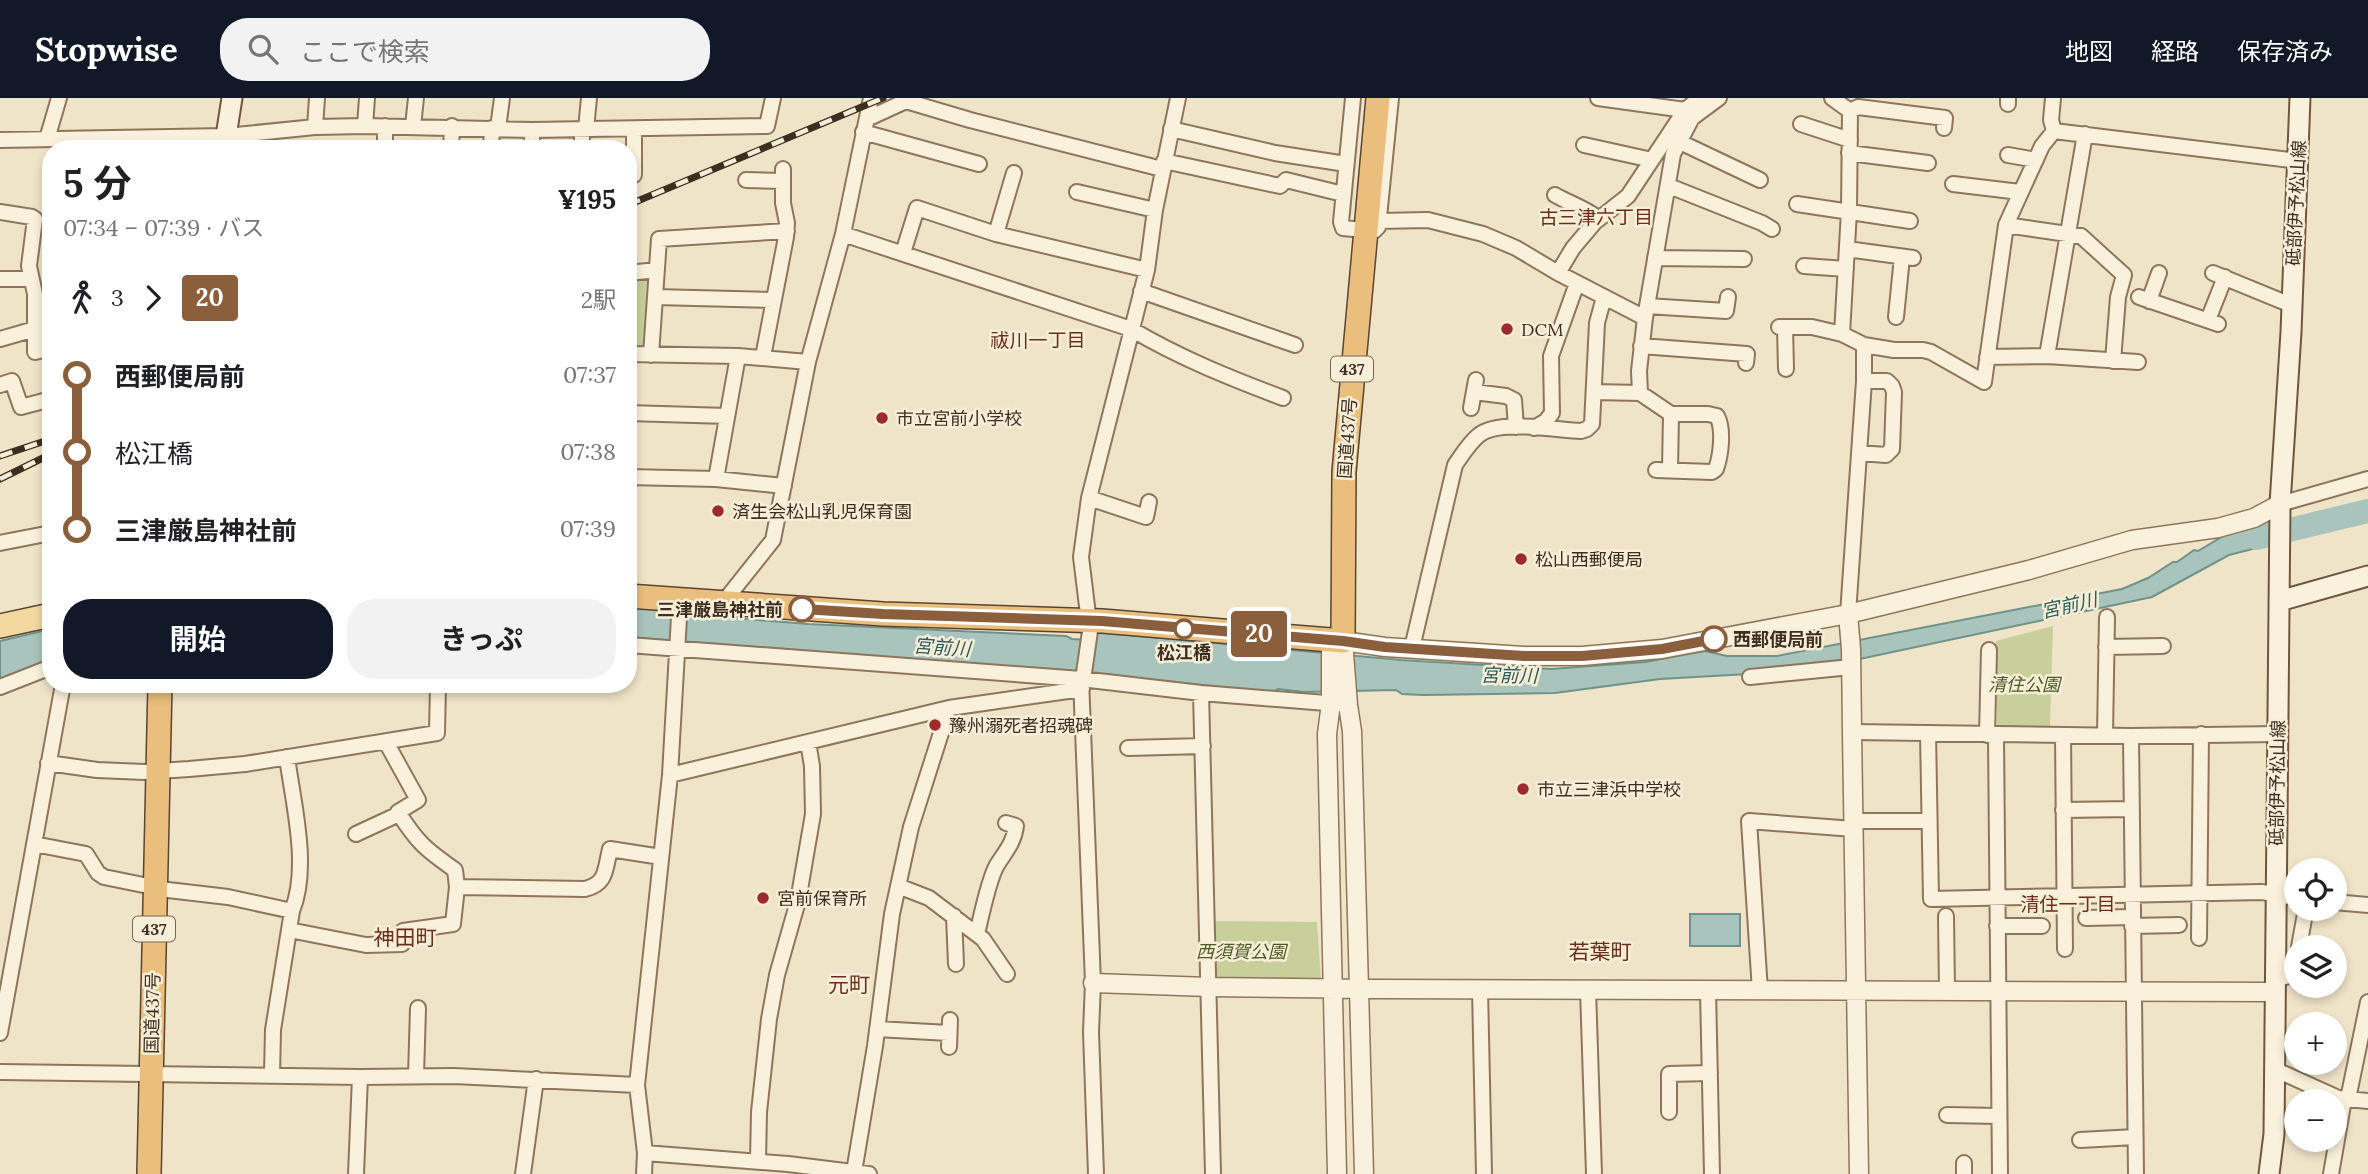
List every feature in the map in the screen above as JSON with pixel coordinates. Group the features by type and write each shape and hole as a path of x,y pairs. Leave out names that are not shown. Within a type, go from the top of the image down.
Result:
{"highway":[{"name":"国道437号","path":"1365,227 1366,98"},
{"name":"国道437号","path":"1337,643 1344,472 1378,98"},
{"path":"637,598 679,605 722,604 1337,643"},
{"name":"国道437号","path":"149,1174 160,693"}],"main road":[{"path":"225,140 232,98"},
{"name":"砥部伊予松山線","path":"2269,1174 2274,1134 2280,512 2300,98"},
{"path":"2279,601 2368,576"},
{"path":"0,626 42,617"}],"street":[{"path":"47,139 59,98"},
{"path":"316,127 317,98"},
{"path":"365,125 367,98"},
{"path":"413,126 416,98"},
{"path":"493,140 502,98"},
{"path":"583,140 589,98"},
{"path":"237,140 316,127 365,125 532,130 767,126 773,98"},
{"path":"722,604 773,540 808,362 843,234 871,98"},
{"path":"1096,1174 1091,1032 1093,983 1082,678 1089,626 1081,557 1089,498 1147,270 1163,165 1178,98"},
{"path":"1353,98 1343,194 1343,228 1428,220 1483,234 1516,248 1604,297 1646,312 1726,311 1728,297"},
{"path":"1365,227 1391,98"},
{"path":"1598,98 1685,110"},
{"path":"1558,273 1573,248 1599,219 1628,196 1685,110 1700,98"},
{"path":"1640,393 1641,346 1673,154 1692,118 1719,98"},
{"path":"1832,98 1850,110"},
{"path":"2053,98 2051,120 2054,131"},
{"path":"869,118 906,101 970,120 1163,165 1280,186 1286,180 1343,194"},
{"path":"1850,110 1869,103 1945,118 1944,128"},
{"path":"1842,334 1840,324 1849,211 1850,110"},
{"path":"1801,124 1850,146 1928,163"},
{"path":"385,140 386,126"},
{"path":"451,140 452,126"},
{"path":"634,129 634,140"},
{"path":"1171,129 1275,153 1346,164"},
{"path":"532,130 532,140"},
{"path":"2054,131 2298,161"},
{"path":"1786,369 1782,327 1812,327 1842,334 1864,345 1931,352 1984,382 2006,225 2036,160 2054,131"},
{"path":"863,132 979,164"},
{"path":"2047,356 2085,134"},
{"path":"0,140 58,140"},
{"path":"1680,142 1760,180"},
{"path":"1584,145 1652,160"},
{"path":"2008,155 2036,160"},
{"path":"996,234 1014,173"},
{"path":"746,180 783,175 787,231 763,357"},
{"path":"1953,184 2020,192"},
{"path":"1669,186 1772,229"},
{"path":"1077,192 1155,210"},
{"path":"1555,195 1573,205 1581,205 1599,219"},
{"path":"1797,204 1910,221"},
{"path":"903,253 916,208 996,234 1147,270"},
{"path":"0,212 35,219 30,248 30,279 35,295 35,352 42,350"},
{"path":"2006,225 2081,236 2124,275 2119,297 2113,361"},
{"path":"651,355 659,239 787,231"},
{"path":"843,234 1131,329 1167,351 1207,370 1283,398"},
{"path":"1847,249 1907,258 1896,317"},
{"path":"1654,258 1744,259"},
{"path":"1804,266 1846,269"},
{"path":"637,272 657,270"},
{"path":"2159,273 2144,299 2213,322 2219,275 2291,305"},
{"path":"0,279 30,279"},
{"path":"1534,428 1552,414 1551,356 1577,283"},
{"path":"1141,291 1295,345"},
{"path":"655,297 774,300"},
{"path":"1412,648 1455,465 1480,433 1516,427 1581,431 1592,424 1597,323 1604,297"},
{"path":"0,340 35,329"},
{"path":"1859,1174 1848,614 1864,382 1864,345"},
{"path":"1641,346 1747,354 1746,363"},
{"path":"637,354 763,357 808,362"},
{"path":"716,479 738,356"},
{"path":"1987,357 2047,356 2138,362"},
{"path":"0,385 12,381 21,407 42,401"},
{"path":"1858,453 1886,455 1892,449 1892,386 1887,381 1864,382"},
{"path":"1471,408 1475,386 1506,396 1514,400 1516,427"},
{"path":"1594,392 1640,393 1671,414 1717,416 1720,422 1716,469 1712,472 1663,470 1671,414"},
{"path":"637,413 727,416"},
{"path":"637,477 716,479 784,486"},
{"path":"1364,1174 1352,731 1339,702 1337,643 1524,656 1582,656 1662,649 1848,614 2029,570 2132,540 2218,528 2280,512 2368,480"},
{"path":"1089,498 1146,517 1149,502"},
{"path":"0,543 42,535"},
{"path":"644,1174 645,1153 637,1085 670,775 679,605"},
{"path":"2105,735 2107,617"},
{"path":"637,645 677,646 1082,678 1201,692 1339,702"},
{"path":"2106,647 2164,646"},
{"path":"1989,650 1997,898 2000,1174"},
{"path":"1750,677 1851,666"},
{"path":"0,687 42,671"},
{"path":"670,775 1082,678"},
{"path":"1201,692 1213,1174"},
{"path":"0,1033 61,693"},
{"path":"48,763 97,770 158,771 245,764 437,733 438,693"},
{"path":"1337,1174 1327,734 1339,702"},
{"path":"645,1153 721,1167 758,1161 788,1169 862,1173 887,946 898,886 911,827 949,708"},
{"path":"1852,733 2131,736 2278,734"},
{"path":"1928,733 1931,898 2262,892 2284,896"},
{"path":"2199,938 2201,734"},
{"path":"2063,735 2065,949"},
{"path":"2131,736 2136,1174"},
{"path":"356,834 399,814 398,812 418,800 386,742"},
{"path":"758,1161 759,1112 769,1019 777,975 799,901 813,814 812,766 808,742"},
{"path":"1128,748 1203,747"},
{"path":"272,1075 273,1031 299,881 298,839 287,757"},
{"path":"2063,810 2131,809"},
{"path":"289,930 366,946 402,944 403,932 453,925 457,887 455,870 414,837 399,814"},
{"path":"1759,991 1749,821 1854,825 1929,821"},
{"path":"976,934 996,866 1015,834 1016,826 1006,823"},
{"path":"34,844 86,854 98,873 104,877 228,897 292,911"},
{"path":"457,887 585,889 602,882 610,849 661,858"},
{"path":"898,886 929,898 983,939 1007,974"},
{"path":"2347,903 2368,905"},
{"path":"954,916 956,964"},
{"path":"1947,916 1947,991"},
{"path":"2086,918 2179,925"},
{"path":"1997,926 2042,926"},
{"path":"1093,983 1209,988 2133,993 2274,986 2284,979"},
{"path":"1480,989 1484,1174"},
{"path":"1588,989 1594,1174"},
{"path":"1708,991 1712,1174"},
{"path":"2347,1095 2368,1002"},
{"path":"416,1076 418,1008"},
{"path":"877,1029 949,1033"},
{"path":"2274,1069 2316,1089"},
{"path":"0,1072 416,1076 637,1085"},
{"path":"1665,1104 1669,1074 1710,1073"},
{"path":"356,1174 360,1077"},
{"path":"523,1174 536,1079"},
{"path":"2347,1099 2368,1101"},
{"path":"1947,1115 1999,1116"},
{"path":"2080,1140 2135,1137"},
{"path":"2331,1174 2335,1152"}],"green space":[{"path":"652,275 647,352 637,351 637,276"},
{"name":"清住公園","path":"2053,626 2050,727 1997,727 1996,641"},
{"name":"西須賀公園","path":"1211,921 1317,922 1321,980 1212,982"}],"water":[{"name":"宮前川","path":"2271,523 2272,544 2229,555 2152,597 1836,664 1783,672 1660,679 1555,693 1423,695 1402,694 1396,690 1304,692 1278,689 1273,692 1084,673 637,638 637,608 663,611 687,618 697,615 808,624 1066,636 1089,640 1096,632 1401,660 1551,669 1645,662 1705,651 1727,656 1777,656 2122,589 2148,578 2225,535"},
{"path":"42,631 42,666 0,679 0,641"},
{"path":"1690,914 1740,914 1740,946 1690,946"}],"waterway":[{"name":"宮前川","path":"2256,538 2368,511"}],"railway":[{"path":"637,201 883,98"},
{"path":"0,456 42,442"},
{"path":"0,479 42,458"}],"bus line":[{"name":"20","path":"802,609 1102,621 1343,641 1385,647 1524,656 1582,656 1662,649 1714,639"}],"place":[{"name":"DCM","path":"1507,329"},
{"name":"市立宮前小学校","path":"882,418"},
{"name":"済生会松山乳児保育園","path":"718,511"},
{"name":"松山西郵便局","path":"1521,559"},
{"name":"三津厳島神社前","path":"802,609"},
{"name":"松江橋","path":"1184,629"},
{"name":"西郵便局前","path":"1714,639"},
{"name":"豫州溺死者招魂碑","path":"935,725"},
{"name":"市立三津浜中学校","path":"1523,789"},
{"name":"宮前保育所","path":"763,898"}],"district":[{"name":"古三津六丁目","path":"1596,217"},
{"name":"祓川一丁目","path":"1038,340"},
{"name":"清住一丁目","path":"2068,904"},
{"name":"神田町","path":"405,937"},
{"name":"若葉町","path":"1600,951"},
{"name":"元町","path":"849,984"}]}
